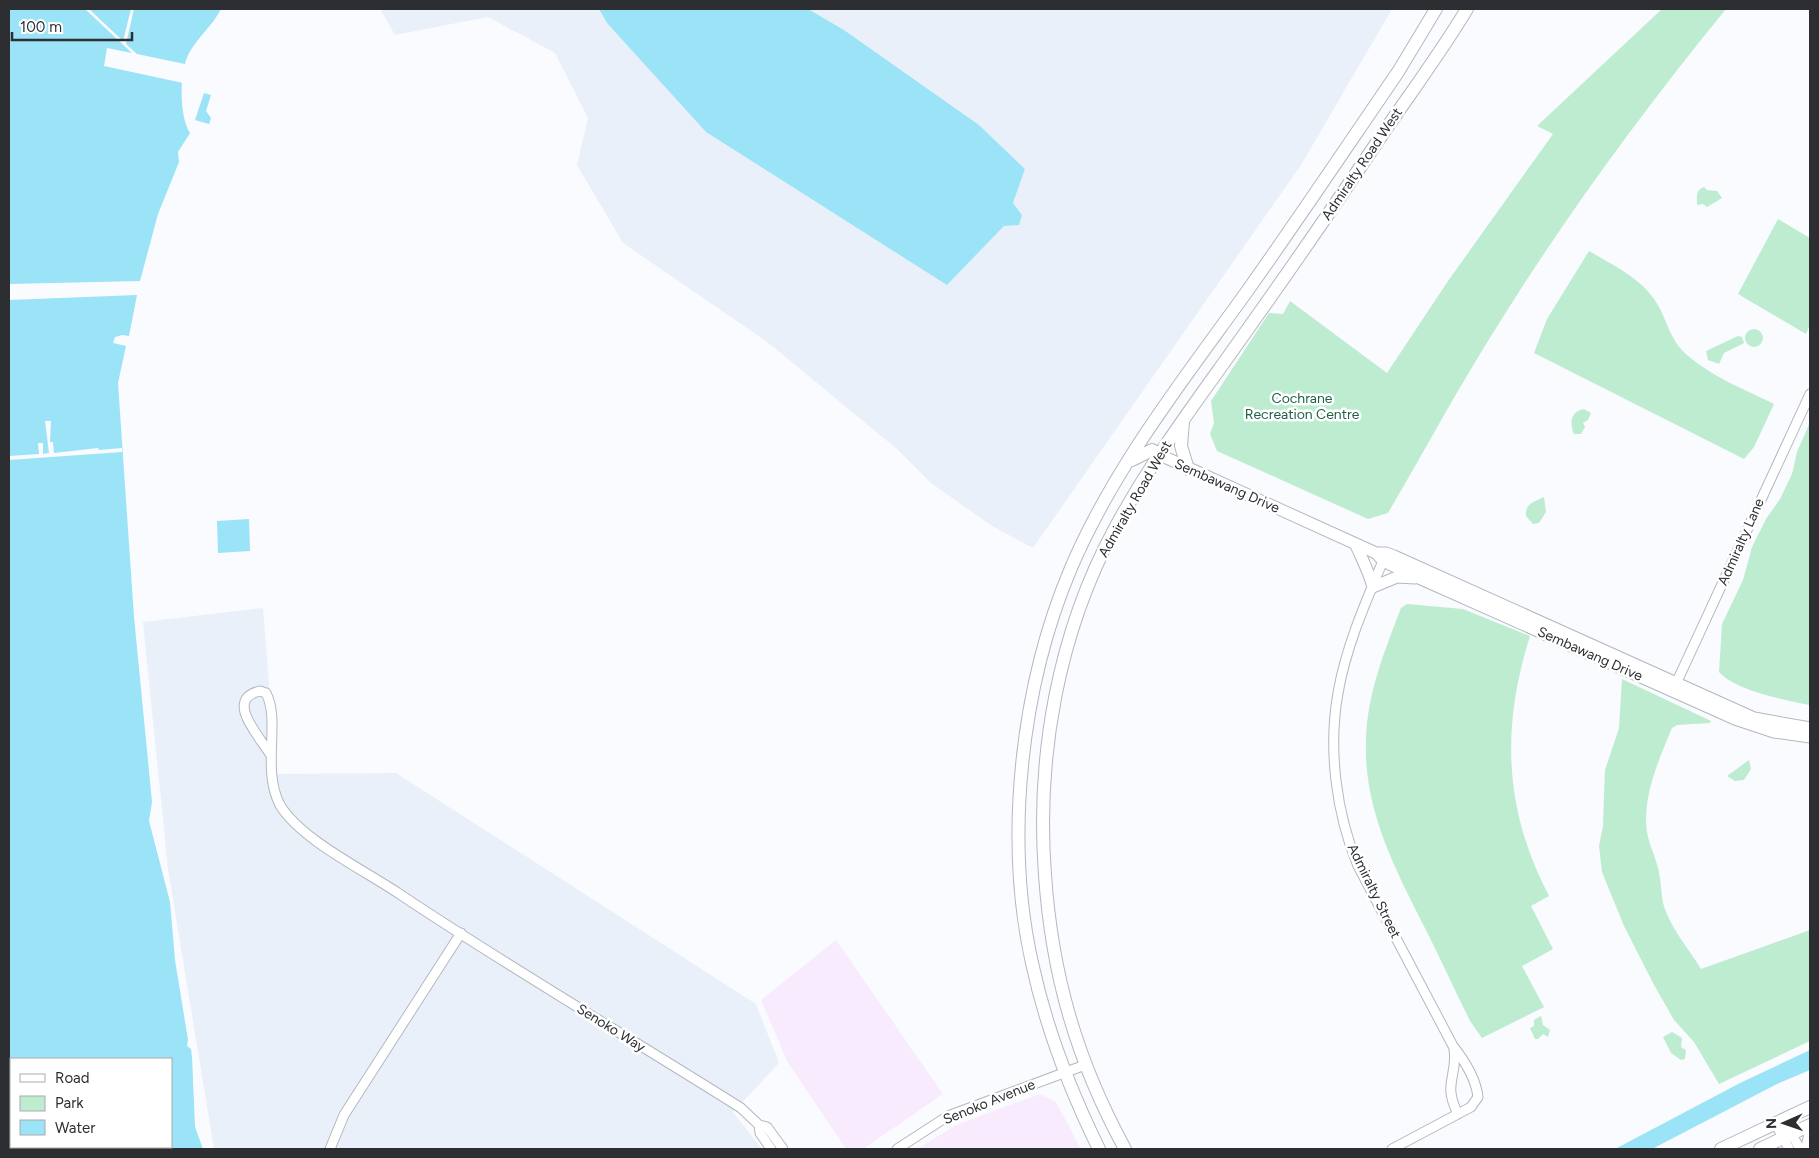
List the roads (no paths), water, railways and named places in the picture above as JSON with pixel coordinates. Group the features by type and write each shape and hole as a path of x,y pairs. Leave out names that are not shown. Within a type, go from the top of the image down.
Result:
{"main road":[{"name":"Admiralty Road West","path":"1099,1149 1064,1072 1040,999 1026,930 1020,862 1021,774 1028,717 1045,640 1070,569 1097,513 1127,462 1398,72 1436,9"},
{"name":"Admiralty Road West","path":"1125,1149 1085,1065 1069,1020 1057,970 1046,897 1043,826 1048,735 1066,652 1092,577 1113,531 1184,416 1328,215 1467,9"},
{"path":"1184,416 1181,446 1188,469"},
{"path":"1127,462 1152,450 1160,455"},
{"name":"Sembawang Drive","path":"1160,455 1675,687 1755,727 1787,735 1810,737"},
{"path":"1356,544 1364,566 1369,571 1373,587 1396,577 1419,578"},
{"name":"Sembawang Drive","path":"1382,556 1419,578 1675,687 1754,718 1810,728"},
{"path":"1721,1149 1810,1107"},
{"path":"1760,1149 1787,1141 1810,1125"},
{"path":"1807,1149 1810,1136"}],"street":[{"name":"Admiralty Lane","path":"1675,687 1810,394"},
{"name":"Admiralty Street","path":"1382,556 1373,587 1350,648 1338,692 1334,742 1338,794 1349,842 1358,866 1475,1084 1478,1097 1475,1104 1392,1149"},
{"name":"Senoko Way","path":"270,754 248,721 245,710 244,699 260,691 266,694 272,708 270,754 276,794 280,804 295,824 461,933 741,1108 758,1125 760,1133 772,1149"},
{"path":"330,1149 344,1115 461,933"},
{"name":"Admiralty Street","path":"1453,1046 1456,1060 1450,1092 1458,1114"},
{"name":"Senoko Avenue","path":"897,1149 948,1116 1085,1065"},
{"path":"1779,1121 1787,1141 1800,1149"},
{"name":"Senoko Way","path":"758,1125 767,1127 783,1149"}],"water":[{"path":"9,9 221,9 189,53 183,71 182,105 186,125 190,133 178,152 179,162 158,214 140,281 9,284"},
{"path":"599,9 808,9 844,30 979,125 1025,169 1013,203 1022,215 1019,225 1004,226 947,285 706,132 607,23"},
{"path":"204,93 211,95 206,111 211,118 209,124 195,120"},
{"path":"137,295 129,336 115,337 113,343 126,346 118,383 134,617 152,802 149,821 170,902 175,960 188,1040 187,1046 191,1049 192,1057 195,1127 203,1149 9,1149 9,300"},
{"path":"249,519 250,551 218,553 217,521"},
{"path":"1810,1050 1810,1070 1777,1084 1652,1149 1615,1149 1740,1083"}],"park label":[{"name":"Cochrane Recreation Centre","path":"1302,406"}]}
